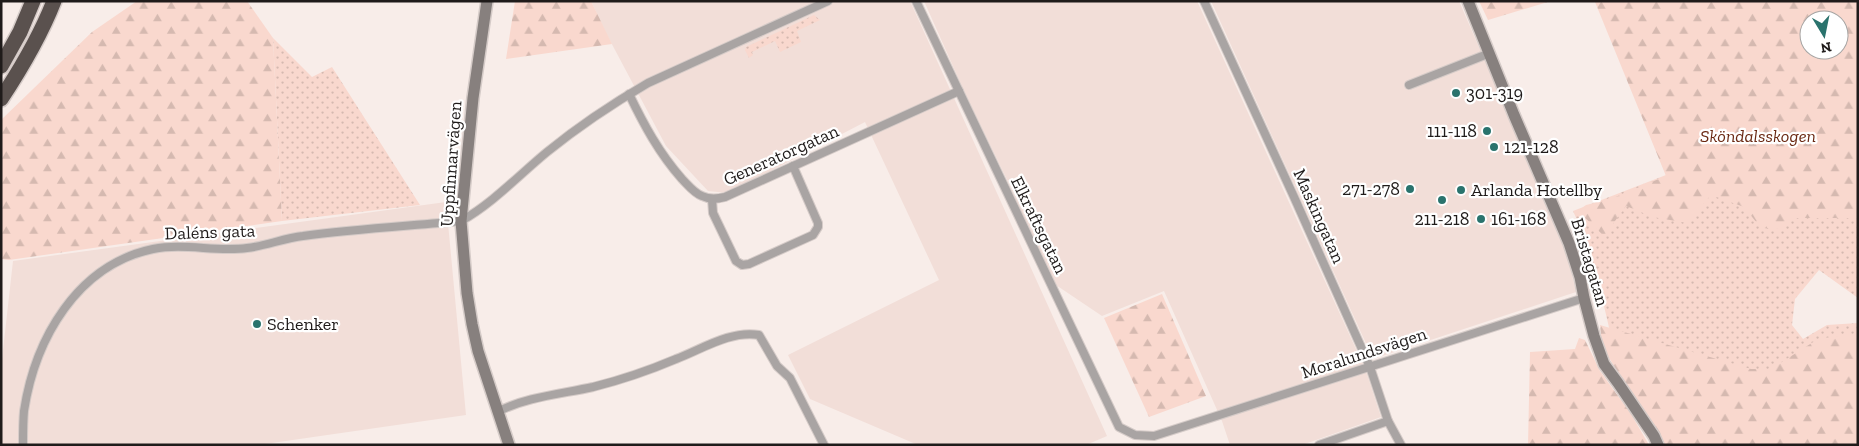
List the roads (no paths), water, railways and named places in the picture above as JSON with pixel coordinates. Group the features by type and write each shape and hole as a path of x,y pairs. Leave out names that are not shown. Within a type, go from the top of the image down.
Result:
{"highway":[{"path":"1,66 20,32 33,1"},
{"path":"1,99 25,62 54,1"},
{"path":"46,20 58,1"}],"street":[{"name":"Uppfinnarvägen","path":"487,1 472,106 461,221 467,293 472,324 478,351 509,445"},
{"path":"461,221 482,207 579,127 629,94 648,83 828,1"},
{"name":"Elkraftsgatan","path":"916,1 1119,427 1134,436 1154,436"},
{"name":"Maskingatan","path":"1204,1 1370,367 1388,421 1401,445"},
{"name":"Bristagatan","path":"1468,1 1514,115 1570,243 1604,364 1654,436 1658,445"},
{"path":"1409,85 1490,53"},
{"name":"Generatorgatan","path":"629,94 663,155 693,190 712,200 725,198 959,91"},
{"path":"712,200 713,213 736,261 742,265 749,264 813,235 818,227 818,223 793,166"},
{"name":"Daléns gata","path":"23,445 24,412 33,373 42,350 72,297 100,272 113,264 134,254 176,246 222,250 248,248 300,236 461,221"},
{"name":"Moralundsvägen","path":"1154,436 1584,298"},
{"path":"497,412 513,404 624,378 674,360 722,339 748,333 759,335 777,366 790,378 824,445"},
{"path":"1319,445 1388,421"}],"place":[{"name":"301-319","path":"1456,93"},
{"name":"111-118","path":"1487,131"},
{"name":"121-128","path":"1494,147"},
{"name":"271-278","path":"1410,189"},
{"name":"Arlanda Hotellby","path":"1461,190"},
{"name":"211-218","path":"1442,200"},
{"name":"161-168","path":"1481,219"},
{"name":"Schenker","path":"257,324"}],"park label":[{"name":"Sköndalsskogen","path":"1758,136"}]}
